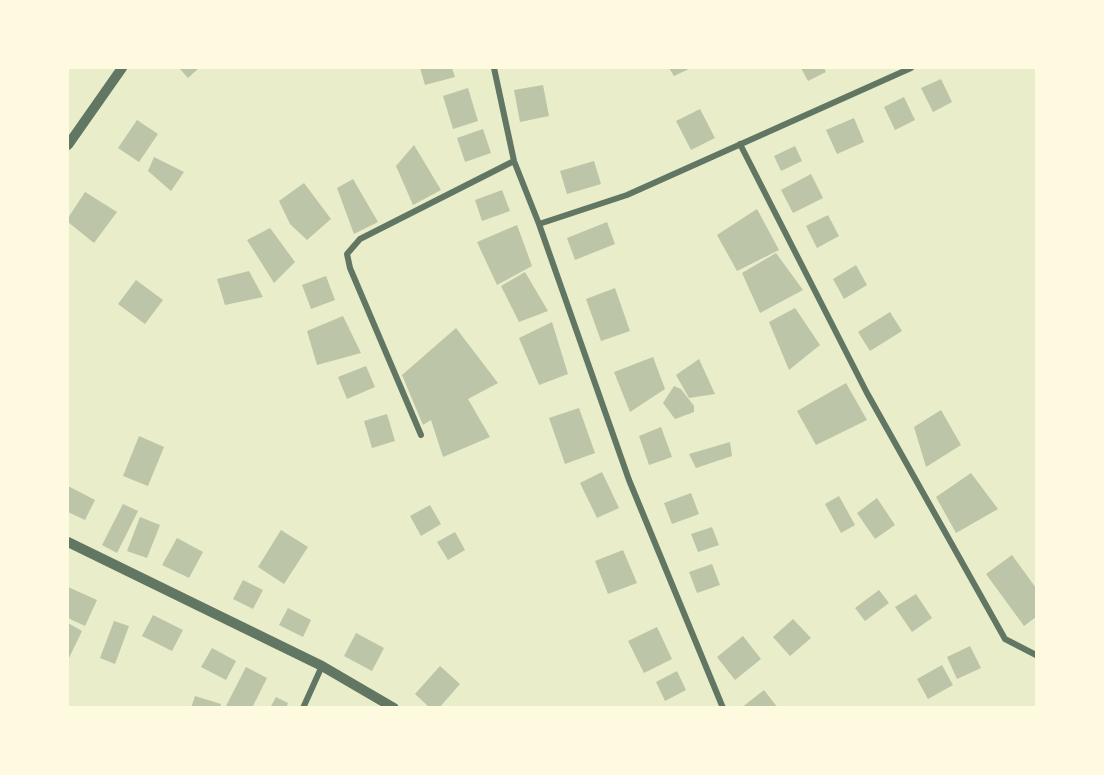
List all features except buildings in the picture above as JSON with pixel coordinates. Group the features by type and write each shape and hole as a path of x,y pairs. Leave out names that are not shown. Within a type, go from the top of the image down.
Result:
{"street":[{"path":"68,145 122,68"},
{"path":"494,68 514,161 539,224 629,480 723,708"},
{"path":"539,224 627,195 911,68"},
{"path":"740,144 867,393 1005,639 1036,656"},
{"path":"421,435 350,268 347,254 360,239 514,161"},
{"path":"68,542 322,666 394,708"},
{"path":"303,708 322,666"}]}
